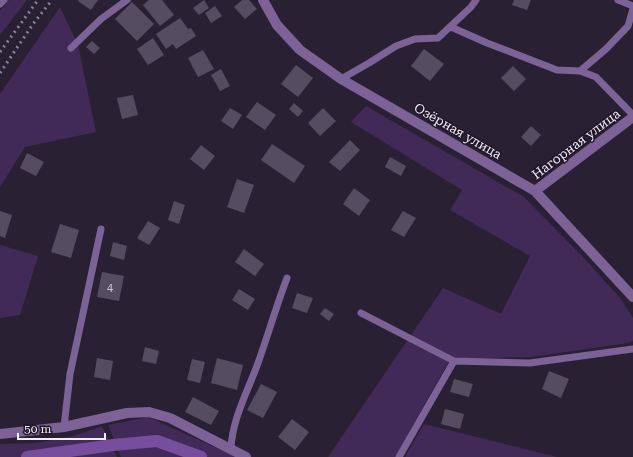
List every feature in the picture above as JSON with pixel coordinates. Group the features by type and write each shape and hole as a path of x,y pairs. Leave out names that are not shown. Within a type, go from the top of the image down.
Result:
{"street":[{"name":"Озёрная улица","path":"264,1 277,25 300,50 341,79 535,191 633,297"},
{"name":"Нагорная улица","path":"535,191 633,116"},
{"path":"0,434 64,427 127,413 149,412 170,418 246,457"}],"lane":[{"path":"0,4 4,0"},
{"path":"71,48 102,19 127,0"},
{"path":"341,79 396,46 415,40 438,38 471,7 476,0"},
{"path":"580,71 606,49 628,26 633,8 618,0"},
{"path":"451,27 487,43 557,70 580,71 596,77 633,116"},
{"path":"64,427 70,374 102,228"},
{"path":"232,449 232,434 236,420 258,362 286,278"},
{"path":"361,313 454,362 530,364 633,349"},
{"path":"399,457 454,362"}],"shaded area":[{"path":"9,0 27,0 0,35 0,11"},
{"path":"60,7 78,45 96,132 25,147 0,187 0,94"},
{"path":"366,106 524,197 581,255 621,299 633,318 633,341 628,343 531,357 450,359 395,457 328,457 443,288 501,314 530,256 450,210 462,190 351,122"},
{"path":"0,245 38,256 20,315 0,318"},
{"path":"148,417 236,457 121,457 108,425"},
{"path":"424,424 557,457 405,457"},
{"path":"102,426 117,457 0,457 0,444 37,443 74,436"}],"building":[{"path":"98,0 91,10 78,1"},
{"path":"149,0 162,0 174,15 160,26 143,5"},
{"path":"204,0 209,8 199,15 193,8"},
{"path":"242,0 249,0 257,9 245,19 234,7"},
{"path":"514,0 531,0 527,10 512,5"},
{"path":"132,2 154,24 137,41 115,19"},
{"path":"215,6 222,16 211,23 205,13"},
{"path":"180,18 188,29 191,28 196,36 176,49 173,44 166,49 156,34"},
{"path":"153,38 164,55 148,65 137,49"},
{"path":"92,41 100,48 94,54 86,47"},
{"path":"424,49 444,64 430,81 411,66"},
{"path":"203,50 214,69 198,77 188,58"},
{"path":"296,65 313,78 298,97 281,84"},
{"path":"513,66 526,79 514,91 501,78"},
{"path":"221,69 230,86 220,91 211,75"},
{"path":"133,95 138,115 122,119 117,98"},
{"path":"257,102 276,115 265,130 246,117"},
{"path":"294,103 303,111 298,117 289,109"},
{"path":"230,108 242,115 233,129 221,121"},
{"path":"323,108 336,121 320,136 308,123"},
{"path":"531,126 541,135 531,146 521,137"},
{"path":"350,140 360,150 340,171 329,162"},
{"path":"272,144 305,166 294,183 261,160"},
{"path":"201,145 215,156 204,170 190,159"},
{"path":"27,153 44,162 36,176 20,168"},
{"path":"390,157 406,166 401,176 385,167"},
{"path":"237,179 254,185 244,213 227,207"},
{"path":"354,188 370,200 359,216 343,204"},
{"path":"174,201 185,205 179,224 168,220"},
{"path":"0,211 12,215 5,238 0,236"},
{"path":"403,211 416,218 404,237 391,230"},
{"path":"148,221 160,228 149,245 137,238"},
{"path":"60,224 79,230 71,258 51,252"},
{"path":"113,242 127,246 124,260 110,256"},
{"path":"244,249 264,264 255,276 235,262"},
{"path":"102,272 124,276 119,301 97,297"},
{"path":"239,289 255,299 248,310 232,300"},
{"path":"297,293 313,298 307,313 292,308"},
{"path":"325,308 334,314 329,321 320,314"},
{"path":"145,347 159,351 156,364 142,361"},
{"path":"97,358 113,361 110,380 94,377"},
{"path":"217,358 243,365 237,390 211,383"},
{"path":"192,359 205,362 200,383 187,380"},
{"path":"549,371 569,379 561,398 542,389"},
{"path":"454,379 473,384 469,397 450,392"},
{"path":"261,384 277,392 263,418 247,410"},
{"path":"193,397 219,411 211,425 185,412"},
{"path":"445,409 464,414 460,429 441,424"},
{"path":"292,419 309,432 295,450 278,437"}],"waterway":[{"path":"27,457 113,445 157,441 201,457"}],"railway":[{"path":"0,52 38,0"},
{"path":"0,73 33,24 52,0"}]}
